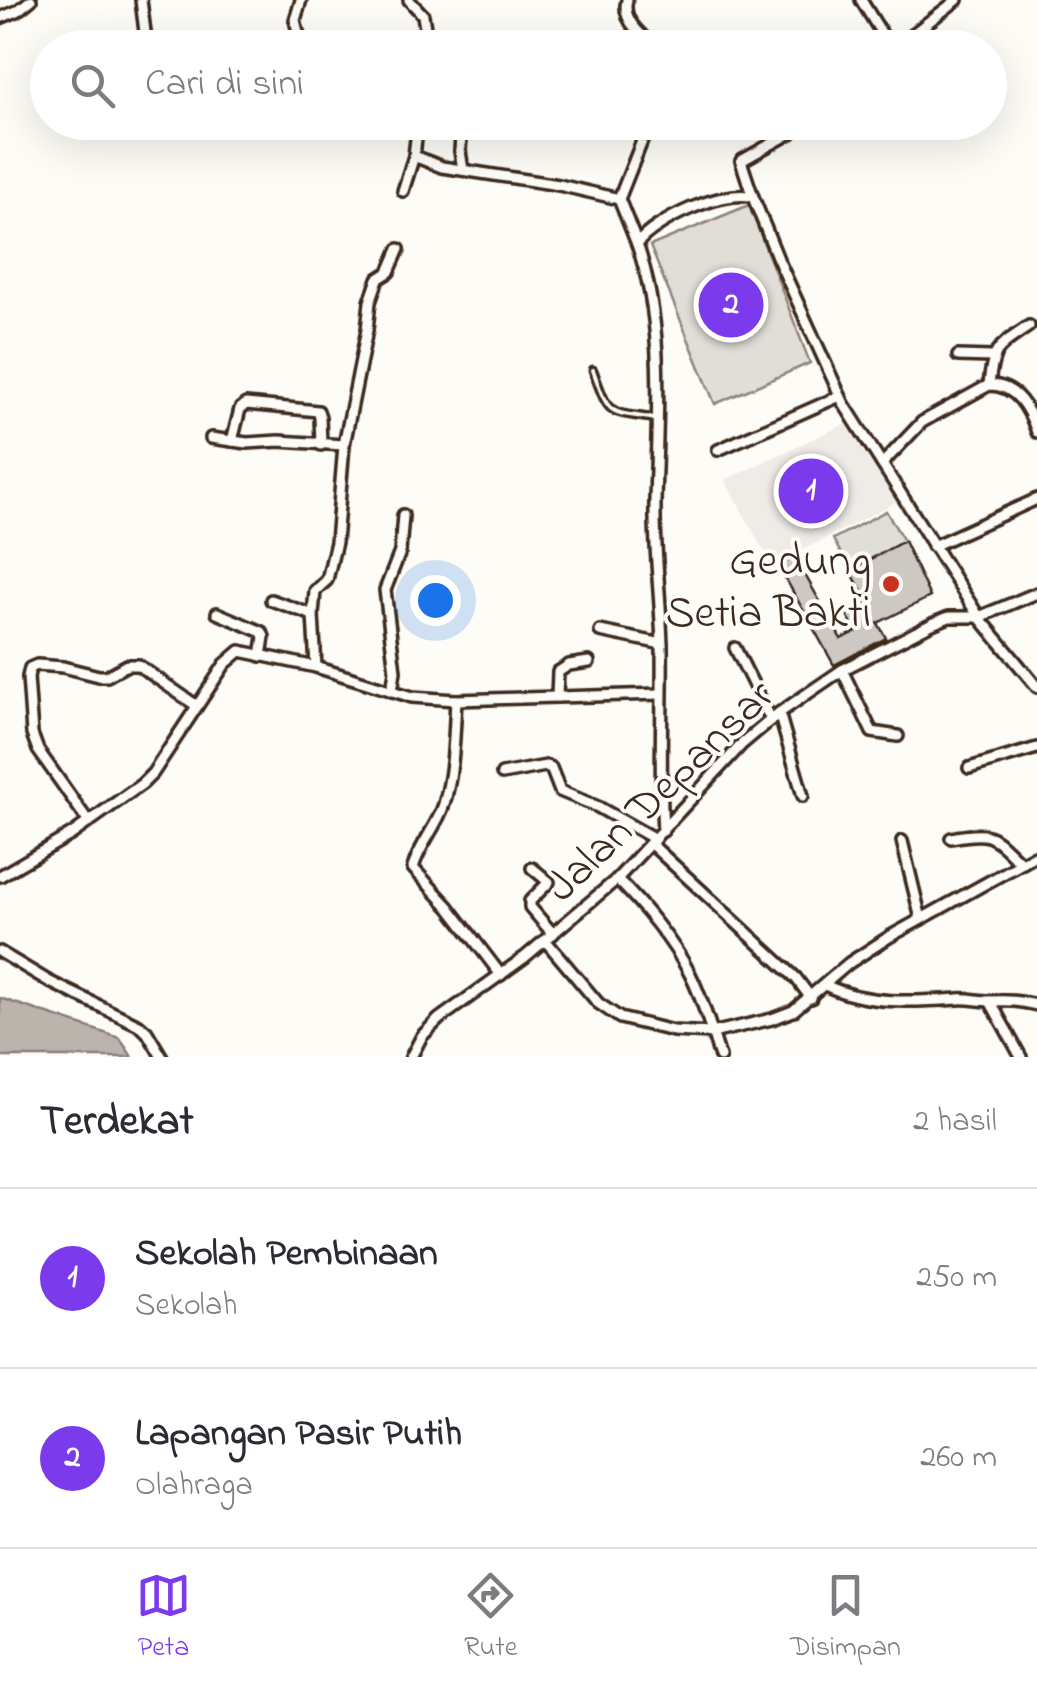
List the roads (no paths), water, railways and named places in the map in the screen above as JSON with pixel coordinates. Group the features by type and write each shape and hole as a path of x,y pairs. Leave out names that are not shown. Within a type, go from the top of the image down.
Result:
{"street":[{"path":"0,18 31,0"},
{"path":"141,0 145,30"},
{"path":"296,30 295,20 302,0"},
{"path":"410,0 422,15 425,30"},
{"path":"627,0 627,18 638,30"},
{"path":"861,0 880,30"},
{"path":"918,30 958,0"},
{"path":"402,191 416,140"},
{"path":"461,140 463,170"},
{"path":"642,140 619,199 644,266 658,342 655,506 662,644 656,838"},
{"path":"778,140 740,161 752,197 840,396 979,616 1037,686"},
{"path":"414,156 442,167 560,184 619,199"},
{"path":"636,244 653,229 707,203 732,195 752,197"},
{"path":"316,667 312,615 316,589 326,583 336,542 344,445 370,302 378,279 389,273 399,249"},
{"path":"989,384 992,358 1002,345 1029,326"},
{"path":"958,356 992,358"},
{"path":"882,464 922,422 989,384 1002,385 1015,393 1037,432"},
{"path":"718,450 840,396"},
{"path":"232,441 240,409 246,404 318,412 321,445"},
{"path":"210,438 246,443 344,445"},
{"path":"933,546 1037,499"},
{"path":"392,690 395,672 385,590 400,552 403,514"},
{"name":"Jalan Depansar","path":"412,1057 422,1036 439,1019 549,937 616,879 742,744 775,716 842,670 905,636 949,617 979,616 1037,594"},
{"path":"949,617 967,598"},
{"path":"272,600 312,615"},
{"path":"217,612 262,632 261,656"},
{"path":"600,631 662,644"},
{"path":"735,648 775,716 803,796"},
{"path":"0,876 72,834 142,784 240,651 316,667 412,697 456,700 661,694"},
{"path":"558,697 558,672 569,665 589,662"},
{"path":"88,821 38,750 32,734 30,668 63,667 107,676 126,665 138,665 197,706"},
{"path":"842,670 872,732 898,736"},
{"path":"456,700 451,772 444,806 412,868 450,907 502,974"},
{"path":"969,768 1037,748"},
{"path":"502,774 551,768 560,791 656,838 796,978 811,998"},
{"path":"952,838 987,834 1021,864"},
{"path":"902,841 920,919"},
{"path":"532,868 549,882 530,906 598,1003 620,1018 673,1031 712,1033 793,1011 848,964 920,919 1037,855"},
{"path":"616,879 657,926 691,974 720,1057"},
{"path":"0,952 50,982 139,1025 148,1032 162,1057"},
{"path":"825,986 843,994 898,1002 963,998 1037,1004"},
{"path":"990,1001 1021,1057"}],"lane":[{"path":"593,370 609,409 658,419"}],"place":[{"name":"Lapangan Pasir Putih","path":"731,305"},
{"name":"Sekolah Pembinaan","path":"811,491"},
{"name":"Gedung Setia Bakti","path":"891,584"}]}
